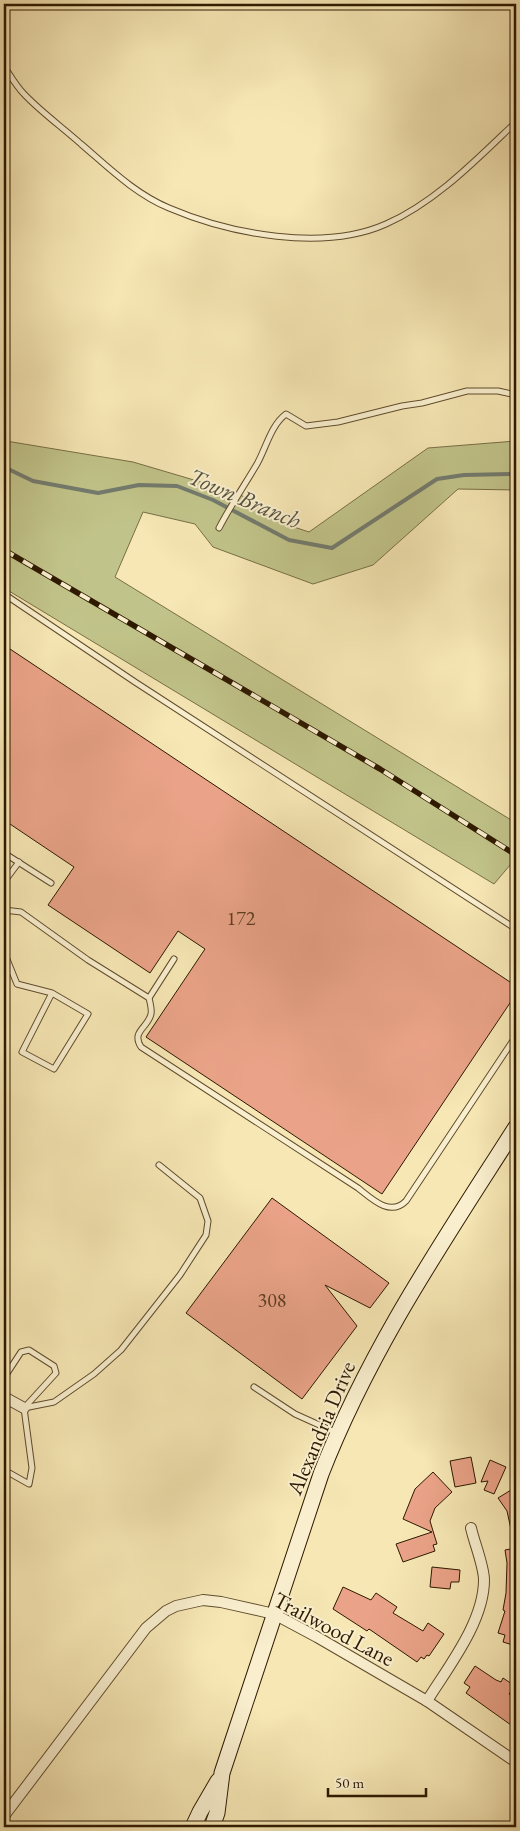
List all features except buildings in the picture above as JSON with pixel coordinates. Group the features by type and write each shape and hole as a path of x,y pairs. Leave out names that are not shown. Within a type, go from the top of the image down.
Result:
{"street":[{"name":"Alexandria Drive","path":"212,1827 217,1813 222,1773 321,1474 337,1434 380,1346 414,1287 516,1127"},
{"path":"4,1397 24,1408"},
{"path":"426,1701 464,1641 475,1618 481,1599 484,1579 471,1528"},
{"name":"Trailwood Lane","path":"4,1816 146,1628 166,1611 176,1606 203,1600 229,1603 274,1614 318,1637 426,1701 516,1762"},
{"name":"Alexandria Drive","path":"193,1827 222,1773"}],"lane":[{"path":"4,66 23,93 128,185 168,208 203,220 257,233 328,238 365,231 385,224 414,209 447,185 516,122"},
{"path":"219,528 280,419 286,414 306,426 338,422 430,401 467,390 498,391 516,395"},
{"path":"4,594 135,682 516,929"},
{"path":"4,853 51,883"},
{"path":"4,882 18,862"},
{"path":"4,910 21,912 88,960 149,998"},
{"path":"4,952 17,984 52,992 88,1014 54,1069 22,1052 52,992"},
{"path":"174,959 149,998 151,1014 138,1035 141,1047 358,1188 382,1206 394,1208 402,1206 406,1201 516,1036"},
{"path":"24,1408 54,1402 94,1374 121,1350 180,1275 206,1235 208,1221 200,1198 159,1165"},
{"path":"4,1378 21,1352 29,1350 54,1366 56,1373 24,1408"},
{"path":"254,1386 295,1414 337,1434"},
{"path":"4,1470 30,1484 32,1468 24,1408"}],"green space":[{"path":"4,438 6,441 133,462 238,493 282,523 309,532 428,448 516,441 516,490 458,489 373,565 313,584 213,547 195,524 143,512 115,577 516,823 516,858 494,884 4,588"}],"waterway":[{"name":"Town Branch","path":"4,467 33,481 98,493 139,485 177,486 213,500 289,540 332,548 437,479 464,475 516,474"}],"railway":[{"path":"4,550 380,769 516,855"}]}
